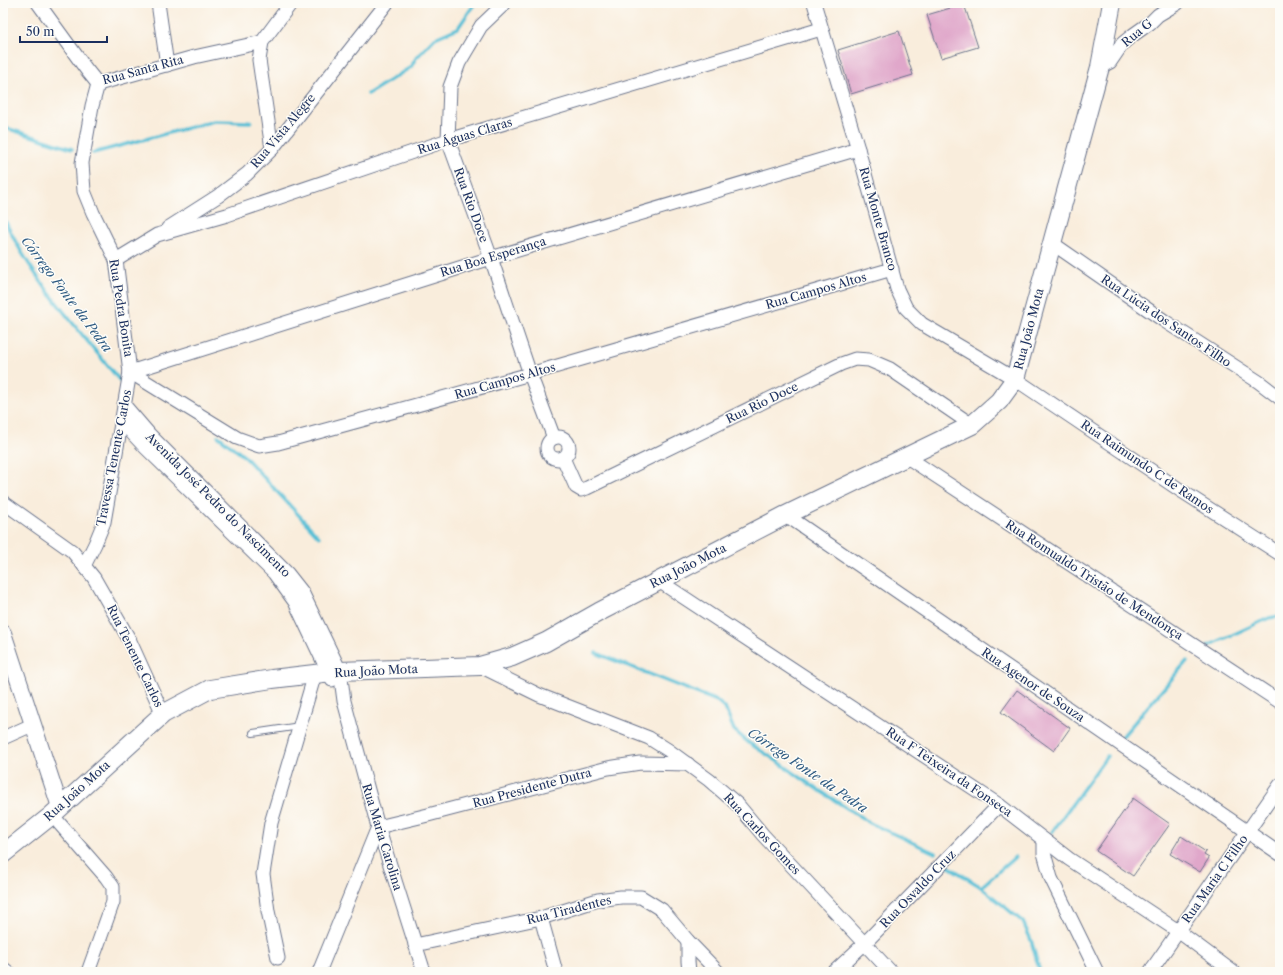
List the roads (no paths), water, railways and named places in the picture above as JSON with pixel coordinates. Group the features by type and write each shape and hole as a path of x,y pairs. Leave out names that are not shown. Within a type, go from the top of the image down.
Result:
{"main road":[{"name":"Rua João Mota","path":"3,854 56,811 163,714 210,689 272,679 328,673 480,666 512,657 530,650 599,612 786,515 972,425 999,401 1015,379 1100,67 1112,3"}],"street":[{"name":"Rua Santa Rita","path":"38,3 98,84 129,74 194,57 262,42"},
{"path":"158,3 167,65"},
{"path":"272,149 259,60 262,42 291,3"},
{"name":"Rua Vista Alegre","path":"157,235 218,196 247,174 272,149 387,3"},
{"name":"Rua Rio Doce","path":"505,3 481,26 459,63 450,87 448,140 554,438 562,438 568,444 568,452 562,458 576,487 581,490 587,488 841,364 855,360 869,360 890,369 972,425"},
{"name":"Rua Monte Branco","path":"814,3 858,149 897,289 906,308 922,324 1015,379"},
{"name":"Rua G","path":"1100,67 1110,62 1124,43 1133,35 1150,23 1158,15 1178,3"},
{"name":"Rua Águas Claras","path":"116,260 157,235 227,215 448,140 821,29"},
{"name":"Rua Pedra Bonita","path":"98,84 92,106 82,163 84,191 116,260 130,372"},
{"name":"Rua Boa Esperança","path":"130,372 491,258 858,149"},
{"path":"218,196 227,215"},
{"name":"Rua Lúcia dos Santos Filho","path":"1052,243 1166,322 1259,382 1280,398"},
{"name":"Rua Campos Altos","path":"130,372 238,438 259,446 278,443 530,374 892,269"},
{"name":"Travessa Tenente Carlos","path":"84,566 104,522 130,372"},
{"name":"Rua Raimundo C de Ramos","path":"1015,379 1182,492 1280,554"},
{"name":"Avenida José Pedro do Nascimento","path":"124,405 149,434 288,573 302,592 328,673"},
{"name":"Avenida José Pedro do Nascimento","path":"122,419 145,447 274,573 295,602 328,673"},
{"name":"Rua Romualdo Tristão de Mendonça","path":"908,457 1280,702"},
{"name":"Rua Tenente Carlos","path":"3,502 72,552 94,578 129,639 163,714"},
{"name":"Rua Agenor de Souza","path":"786,515 1280,854"},
{"name":"Rua F Teixeira da Fonseca","path":"659,581 999,805 1069,859 1178,931 1233,972"},
{"path":"3,633 17,673 56,811 113,887 113,902 88,972"},
{"name":"Rua Carlos Gomes","path":"480,666 539,695 649,738 688,764 738,805 763,835 891,972"},
{"path":"278,958 268,910 263,874 271,823 300,726 328,673"},
{"name":"Rua Maria Carolina","path":"328,673 344,701 378,827 424,972"},
{"path":"3,738 32,725"},
{"name":"Rua Presidente Dutra","path":"378,827 428,816 608,768 640,763 688,764"},
{"name":"Rua Maria C Filho","path":"1150,972 1280,785"},
{"name":"Rua Osvaldo Cruz","path":"834,972 864,944 999,805"},
{"path":"319,972 378,827"},
{"path":"1044,840 1044,853 1051,878 1097,972"},
{"name":"Rua Tiradentes","path":"415,945 541,918 598,900 621,896 641,896 662,910 688,941 718,972"},
{"path":"541,918 556,972"},
{"path":"688,941 689,972"},
{"path":"3,968 8,972"}],"lane":[{"path":"253,733 300,726"}],"waterway":[{"path":"368,94 411,67 416,58 435,38 458,28 475,3"},
{"path":"93,153 214,121 251,122"},
{"path":"3,127 72,149"},
{"name":"Córrego Fonte da Pedra","path":"3,216 26,260 40,281 120,381"},
{"name":"Córrego Fonte da Pedra","path":"218,436 245,457 319,537"},
{"path":"1208,646 1269,618 1280,616"},
{"name":"Córrego Fonte da Pedra","path":"596,653 717,701 725,708 734,730 749,743 870,823 935,853"},
{"path":"1121,738 1187,661"},
{"path":"1052,832 1107,756"},
{"path":"981,887 1015,857"},
{"name":"Córrego Fonte da Pedra","path":"948,866 981,887 1023,922 1031,940 1040,972"}]}
